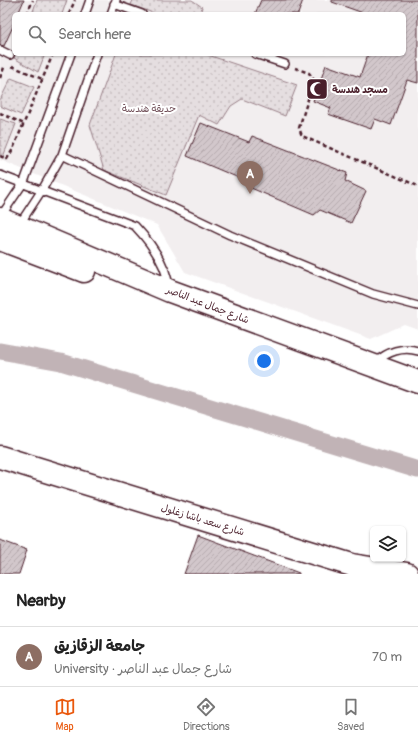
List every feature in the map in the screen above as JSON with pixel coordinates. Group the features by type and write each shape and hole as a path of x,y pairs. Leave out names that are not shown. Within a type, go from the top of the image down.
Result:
{"highway":[{"name":"شارع جمال عبد الناصر","path":"6,221 170,291 418,382"},
{"path":"0,239 87,272 100,274 120,270"},
{"name":"شارع سعد باشا زغلول","path":"0,457 352,565 407,574"}],"lane":[{"path":"86,12 90,0"},
{"path":"112,12 115,2 138,12"},
{"path":"0,50 10,55"},
{"path":"6,221 24,182 70,56"},
{"path":"6,221 42,190 62,155 96,56"},
{"path":"261,56 285,64"},
{"path":"62,155 230,235 374,294 418,306"},
{"path":"0,175 24,182 135,226 159,257 166,273 170,291"},
{"path":"372,366 390,353 406,349 418,351"}],"path":[{"path":"28,12 33,0"},
{"path":"70,12 75,0"},
{"path":"0,156 7,159 13,149 52,56"},
{"path":"6,64 42,79"},
{"path":"285,64 309,73 313,77 313,83 299,128 302,136 418,186"},
{"path":"0,113 24,124"}],"shaded area":[{"path":"0,0 418,0 418,329 404,324 371,339 185,272 157,225 0,160"}],"green space":[{"path":"37,0 67,0 63,12 33,12"},
{"path":"133,0 192,0 202,7 201,12 150,12 131,5"},
{"path":"15,56 44,56 38,72 14,58"},
{"name":"حديقة هندسة","path":"115,56 211,56 297,85 285,116 242,99 231,106 219,125 199,115 166,195 104,170 90,125"},
{"path":"11,78 34,87 21,115 0,106 0,100"},
{"path":"0,119 16,124 3,157 0,156"}],"building":[{"path":"0,0 24,0 19,12 12,12 12,28 4,46 0,45"},
{"path":"261,0 303,0 299,12 256,12"},
{"path":"332,0 418,0 418,83 407,80 391,125 375,119 371,129 328,114 331,108 313,101 326,65 360,77 367,56 406,56 406,12 360,12 332,2"},
{"path":"201,123 249,142 252,136 347,173 345,181 366,191 351,223 320,210 314,215 251,188 253,184 187,156"},
{"path":"198,535 299,573 299,574 184,574"},
{"path":"0,540 27,550 19,574 0,574"}],"waterway":[{"path":"0,351 61,362 418,470"}],"place":[{"name":"مسجد هندسة","path":"317,89"},
{"name":"جامعة الزقازيق","path":"250,194"}]}
